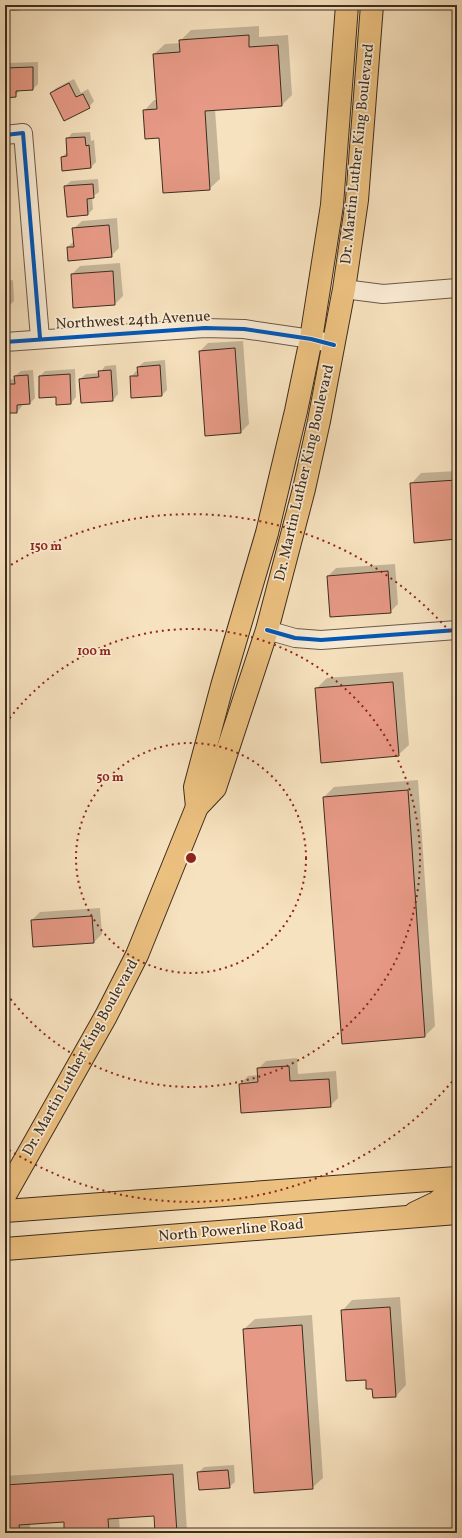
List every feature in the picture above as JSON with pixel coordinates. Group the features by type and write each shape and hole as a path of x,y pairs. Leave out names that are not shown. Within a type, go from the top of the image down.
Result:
{"main road":[{"name":"Dr. Martin Luther King Boulevard","path":"197,807 195,788 222,686 267,533 296,411 311,339 332,205 347,5"},
{"name":"Dr. Martin Luther King Boulevard","path":"5,1195 106,1016 137,955 197,807 215,788 266,630 304,488 334,345 344,289 356,200 372,5"},
{"path":"336,148 346,172 337,253 344,289"},
{"path":"5,1211 457,1178"},
{"path":"405,1217 436,1203 449,1193 457,1178"},
{"name":"North Powerline Road","path":"5,1249 457,1213"}],"street":[{"path":"5,135 23,134 40,338"},
{"path":"344,289 382,294 457,288"},
{"name":"Northwest 24th Avenue","path":"5,342 40,338 206,328 244,329 311,339 334,345"},
{"path":"266,630 295,638 321,640 457,630"}],"building":[{"path":"12,5 64,5 64,7 12,10"},
{"path":"249,35 249,47 278,45 282,106 205,111 210,190 163,193 159,138 145,139 143,110 157,109 153,54 180,52 179,40"},
{"path":"33,67 33,90 16,91 16,97 5,98 5,68"},
{"path":"69,83 76,97 83,94 90,108 64,121 50,93"},
{"path":"85,137 86,146 89,145 91,168 62,171 61,157 67,156 66,138"},
{"path":"93,184 94,198 87,199 88,215 67,217 64,186"},
{"path":"109,225 112,257 68,261 67,247 74,247 72,228"},
{"path":"113,271 115,305 73,308 71,274"},
{"path":"5,285 8,285 9,307 5,307"},
{"path":"235,348 241,433 205,436 199,351"},
{"path":"160,365 162,396 131,398 130,376 138,376 137,367"},
{"path":"111,370 113,401 81,403 79,379 99,377 98,371"},
{"path":"70,374 71,404 56,405 56,397 39,398 39,376"},
{"path":"28,375 30,404 17,405 17,413 8,413 8,409 5,410 5,384 15,384 14,376"},
{"path":"457,480 457,539 414,543 410,483"},
{"path":"388,571 391,613 330,617 327,576"},
{"path":"393,682 399,756 321,763 315,688"},
{"path":"408,790 425,1037 342,1044 323,797"},
{"path":"92,916 94,943 33,947 31,920"},
{"path":"289,1066 290,1081 329,1079 331,1107 241,1113 239,1084 258,1082 257,1068"},
{"path":"390,1307 396,1397 373,1398 372,1389 366,1389 366,1380 346,1381 341,1310"},
{"path":"302,1325 313,1489 254,1493 243,1329"},
{"path":"228,1470 230,1488 199,1490 197,1472"},
{"path":"173,1474 177,1533 155,1533 154,1516 108,1519 109,1533 64,1533 64,1522 19,1525 20,1533 5,1533 5,1485"}],"cycle path":[{"path":"5,135 23,133 40,338"},
{"path":"5,342 205,328 244,329 311,339 334,345"},
{"path":"267,630 295,638 321,640 457,630"}]}
